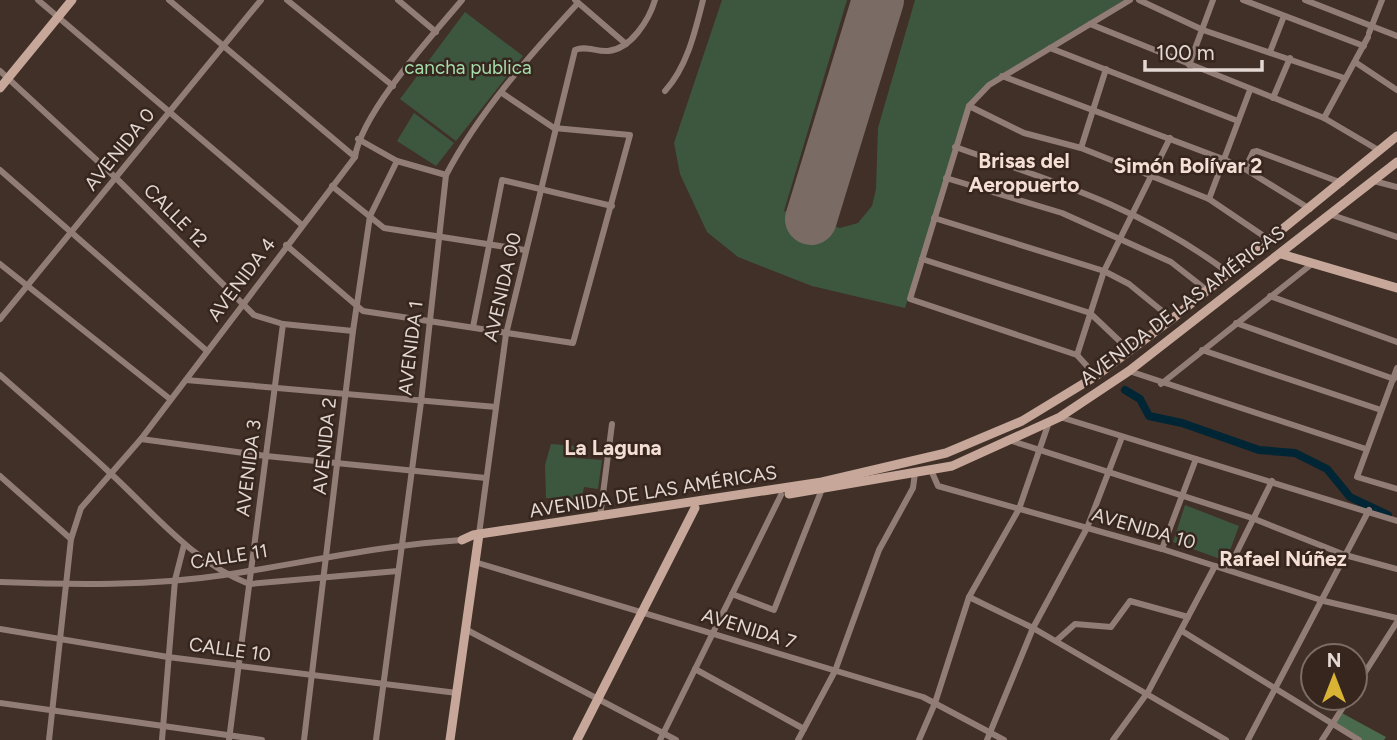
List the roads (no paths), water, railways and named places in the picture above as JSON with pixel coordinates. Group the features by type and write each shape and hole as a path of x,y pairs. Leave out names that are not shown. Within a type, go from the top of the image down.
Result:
{"main road":[{"path":"0,88 72,0"},
{"name":"AVENIDA DE LAS AMÉRICAS","path":"462,540 822,482 946,453 1022,422 1099,374 1172,319 1397,136"},
{"name":"AVENIDA DE LAS AMÉRICAS","path":"577,740 695,508 915,474 952,466 1012,441 1060,417 1129,372 1397,162"},
{"path":"1281,254 1397,288"},
{"path":"1119,358 1121,368 1129,372"},
{"path":"1099,374 1111,374 1113,383"},
{"path":"450,740 478,563 479,537 695,508"}],"street":[{"path":"38,0 302,225"},
{"path":"169,0 355,157"},
{"name":"AVENIDA 0","path":"0,319 261,0"},
{"path":"287,0 393,86"},
{"path":"398,0 436,32"},
{"name":"AVENIDA 4","path":"49,740 71,539 81,508 109,472 141,439 355,157 358,139 393,86 463,0"},
{"path":"576,1 626,44 644,24 655,0"},
{"path":"664,91 675,80 693,39 703,0"},
{"path":"1099,374 1077,355 910,299 968,106 1002,76 1130,0"},
{"path":"1139,0 1203,30 1344,78"},
{"path":"1189,65 1213,0"},
{"path":"1243,0 1364,46"},
{"path":"1305,0 1369,32 1397,36"},
{"path":"1324,118 1364,46 1382,0"},
{"name":"AVENIDA 1","path":"376,740 442,237 446,176 461,147 576,1"},
{"path":"1270,52 1284,16"},
{"path":"1090,24 1324,118 1380,151"},
{"name":"AVENIDA 00","path":"479,537 506,334 575,50 582,47 608,51 626,44"},
{"path":"1050,48 1238,121"},
{"path":"1273,98 1290,58"},
{"path":"1355,62 1397,90"},
{"path":"1081,148 1106,69"},
{"name":"CALLE 12","path":"0,71 116,178 259,317 282,324 353,331"},
{"path":"1002,76 1223,159 1245,169 1310,209"},
{"path":"1209,199 1250,90"},
{"path":"286,245 368,313 573,343 630,135 554,128 502,93"},
{"path":"968,106 1024,133 1081,148 1209,199 1271,241"},
{"path":"1077,355 1104,271 1170,138"},
{"path":"358,139 397,161 446,176"},
{"path":"955,147 1133,212 1185,240 1230,274"},
{"path":"1245,169 1253,152 1257,151 1342,183"},
{"name":"AVENIDA 2","path":"304,740 353,331 370,216 397,161"},
{"path":"0,170 70,234 207,351"},
{"path":"946,178 1062,212 1171,262 1208,291"},
{"path":"473,327 502,180 612,206"},
{"path":"1374,181 1397,187"},
{"path":"332,186 384,228 525,250"},
{"path":"1329,214 1397,237"},
{"path":"934,219 1010,239 1104,271 1129,284 1172,319"},
{"path":"922,259 1090,313 1129,350"},
{"path":"1161,384 1313,263"},
{"path":"0,264 170,399"},
{"path":"1270,296 1397,342"},
{"path":"1236,323 1394,379"},
{"name":"AVENIDA 3","path":"230,738 282,324"},
{"path":"1202,350 1381,410"},
{"path":"1397,368 1357,477 1397,489"},
{"path":"1129,372 1366,449"},
{"path":"0,375 109,472 184,545 226,575 249,584 398,571"},
{"path":"186,380 496,407"},
{"path":"1060,417 1369,510 1397,521"},
{"path":"919,740 935,703 970,597 1019,509 1049,422"},
{"path":"600,517 612,424"},
{"path":"988,737 1033,628 1087,528 1122,437"},
{"path":"141,439 266,456 486,478"},
{"path":"1012,441 1252,518 1345,555 1397,569"},
{"path":"1162,549 1196,458"},
{"name":"AVENIDA 10","path":"931,470 938,486 1162,549 1324,601 1397,620"},
{"path":"798,740 835,671 879,550 913,488 915,474"},
{"path":"0,476 71,539"},
{"path":"1228,569 1272,481"},
{"path":"732,594 774,610 822,489"},
{"path":"662,737 781,495"},
{"path":"1248,740 1324,601 1369,510"},
{"name":"CALLE 11","path":"0,582 65,584 175,580 226,575 401,543 462,540"},
{"path":"162,740 175,580 184,545"},
{"name":"AVENIDA 7","path":"478,563 642,611 935,703 988,737 1004,740"},
{"path":"1113,740 1149,692 1216,566"},
{"path":"970,597 1033,628 1149,692 1226,740"},
{"path":"1056,641 1075,624 1111,626 1130,601 1188,618"},
{"path":"1369,665 1397,620"},
{"name":"CALLE 10","path":"0,629 239,667 457,693"},
{"path":"467,630 599,698 662,737 676,740"},
{"path":"1182,631 1359,740"},
{"path":"695,669 804,729"},
{"path":"0,703 230,738 262,740"},
{"path":"1322,740 1340,712"}],"waterway":[{"path":"1125,390 1140,399 1149,416 1182,423 1259,450 1295,453 1327,469 1350,497 1388,515"}],"district":[{"name":"Simón Bolívar 2","path":"1188,166"},
{"name":"Brisas del Aeropuerto","path":"1024,173"},
{"name":"La Laguna","path":"613,448"},
{"name":"Rafael Núñez","path":"1283,559"}],"park label":[{"name":"cancha publica","path":"468,67"}]}
